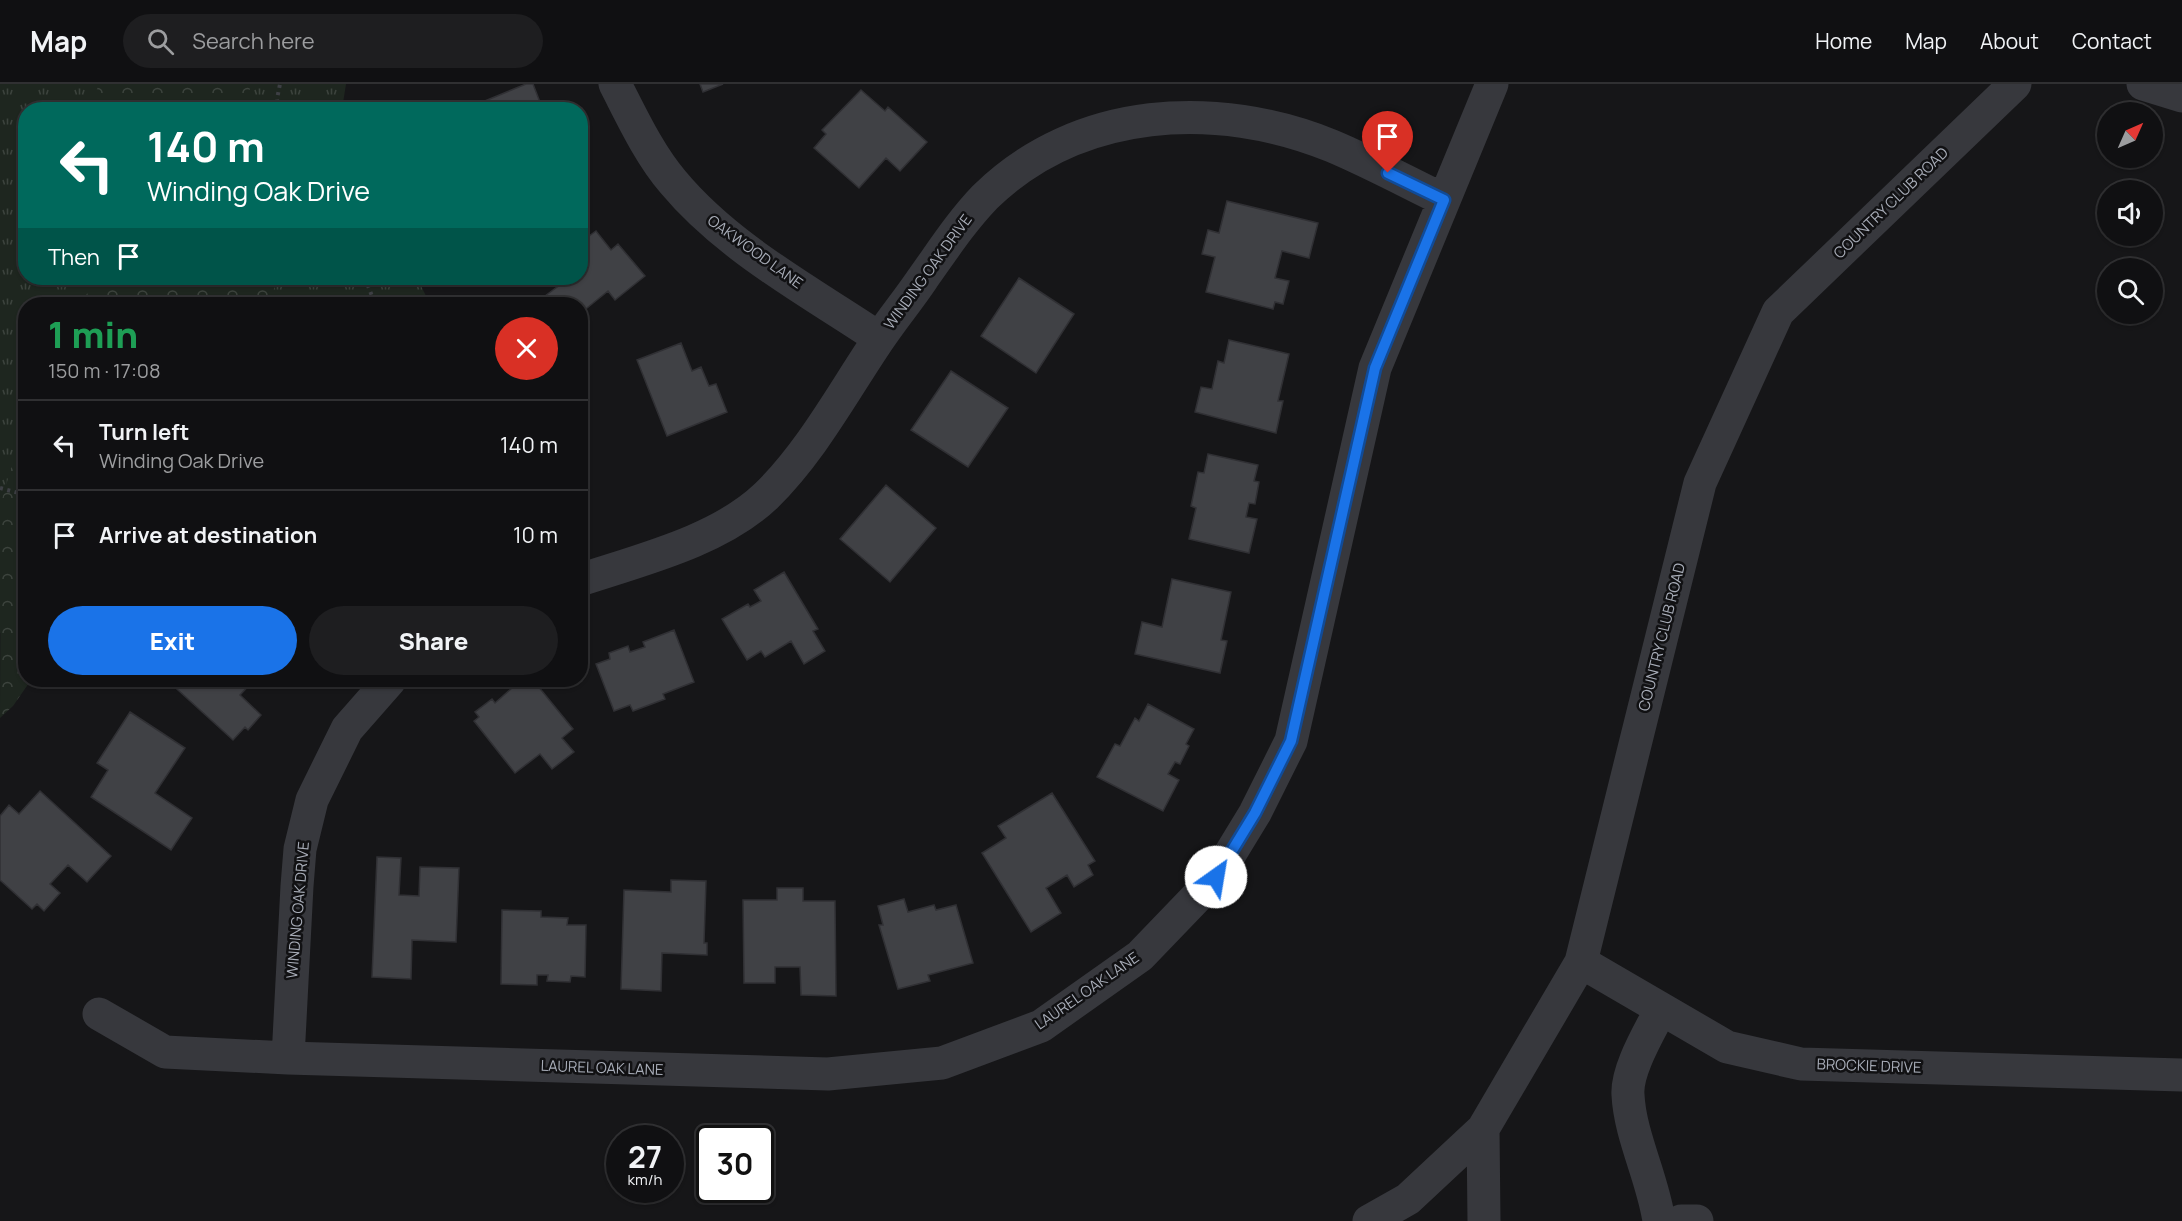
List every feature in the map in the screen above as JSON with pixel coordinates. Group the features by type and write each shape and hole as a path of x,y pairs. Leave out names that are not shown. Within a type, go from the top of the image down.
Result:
{"street":[{"name":"OAKWOOD LANE","path":"615,84 640,132 672,181 716,228 879,338"},
{"name":"LAUREL OAK LANE","path":"99,1014 165,1052 288,1058 828,1074 942,1064 1041,1026 1140,956 1216,877 1255,813 1291,741 1375,368 1492,84"},
{"name":"COUNTRY CLUB ROAD","path":"1369,1221 1408,1199 1483,1128 1581,962 1700,483 1778,312 2015,84"},
{"path":"2143,84 2182,96"},
{"name":"WINDING OAK DRIVE","path":"588,577 694,541 736,518 765,496 819,431 879,338 959,225 1018,168 1059,145 1102,129 1158,117 1228,118 1268,126 1332,146 1444,200"},
{"name":"WINDING OAK DRIVE","path":"288,1058 300,849 312,800 347,729 384,687"},
{"name":"BROCKIE DRIVE","path":"1581,962 1726,1047 1802,1064 2182,1075"},
{"path":"1659,1221 1656,1201 1628,1094 1636,1061 1661,1009"},
{"path":"1483,1128 1484,1221"},
{"path":"1681,1221 1697,1221"}],"path":[{"path":"277,102 280,84"},
{"path":"0,488 18,493"}],"green space":[{"path":"0,84 346,84 343,102 18,102 18,285 420,285 426,297 18,297 18,626 0,633"},
{"path":"99,84 249,84 252,102 101,102 96,92"},
{"path":"92,285 276,285 270,297 85,297"},
{"path":"18,444 18,687 26,687 13,706 0,718 1,503"}],"building":[{"path":"526,84 533,84 540,102 482,102"},
{"path":"700,84 723,84 703,92"},
{"path":"861,90 885,111 888,107 927,142 900,171 886,158 859,188 814,148 826,134 822,130"},
{"path":"1227,201 1318,223 1309,258 1282,251 1275,278 1289,281 1283,304 1275,302 1273,309 1206,292 1215,257 1202,254 1208,230 1219,233"},
{"path":"596,231 611,250 618,244 645,276 615,300 608,291 588,307 588,297 545,296 560,285 588,285 588,234 589,236"},
{"path":"1019,278 1074,314 1036,373 981,336"},
{"path":"1229,340 1289,354 1278,401 1283,401 1276,433 1195,412 1201,387 1212,389 1218,361 1224,363"},
{"path":"681,343 692,371 701,367 709,386 716,384 727,412 667,436 637,360"},
{"path":"951,371 1008,408 968,467 911,430"},
{"path":"1208,454 1258,465 1254,481 1259,482 1255,504 1249,503 1246,517 1257,519 1249,553 1189,539 1196,508 1191,506 1198,472 1204,473"},
{"path":"886,485 936,528 890,582 840,539"},
{"path":"784,572 818,629 813,631 825,651 804,664 791,641 765,657 761,651 747,660 722,619 748,604 750,607 761,601 754,590"},
{"path":"1172,579 1231,592 1221,640 1227,641 1220,673 1135,654 1142,622 1162,627"},
{"path":"674,630 694,682 663,694 665,699 633,711 630,705 614,711 596,664 610,659 609,653 628,646 630,652 645,647 643,642"},
{"path":"175,687 247,687 240,695 261,715 248,730 245,727 233,740"},
{"path":"513,687 539,687 573,729 562,738 574,752 552,769 540,754 515,773 474,721 479,717 475,712 492,699 495,703"},
{"path":"1148,704 1194,729 1186,744 1189,746 1180,764 1175,762 1168,774 1179,780 1163,811 1097,777 1115,744 1120,746 1135,718 1139,721"},
{"path":"130,712 185,748 155,793 192,818 171,850 91,797 108,770 97,763"},
{"path":"40,791 111,856 87,882 68,865 50,884 60,893 44,911 37,904 32,909 0,880 0,816 9,805 19,814"},
{"path":"1052,793 1095,861 1088,865 1093,875 1074,887 1067,875 1046,888 1061,913 1031,932 982,853 1006,838 998,826"},
{"path":"377,857 401,858 399,895 419,896 420,867 459,868 456,942 412,940 411,979 372,977"},
{"path":"671,880 706,881 704,943 707,943 707,955 662,953 661,991 621,989 624,890 671,892"},
{"path":"777,888 803,888 803,901 835,901 836,996 801,995 800,967 775,967 775,983 744,983 743,900 777,900"},
{"path":"904,899 908,912 934,905 936,910 956,905 973,963 928,975 930,981 898,989 879,925 883,925 878,906"},
{"path":"502,910 541,911 541,917 568,918 567,925 586,925 585,977 571,976 570,982 547,981 548,975 537,975 537,985 501,984"}],"route":[{"path":"1216,877 1255,813 1291,741 1326,576 1375,368 1444,200 1388,173"}]}
